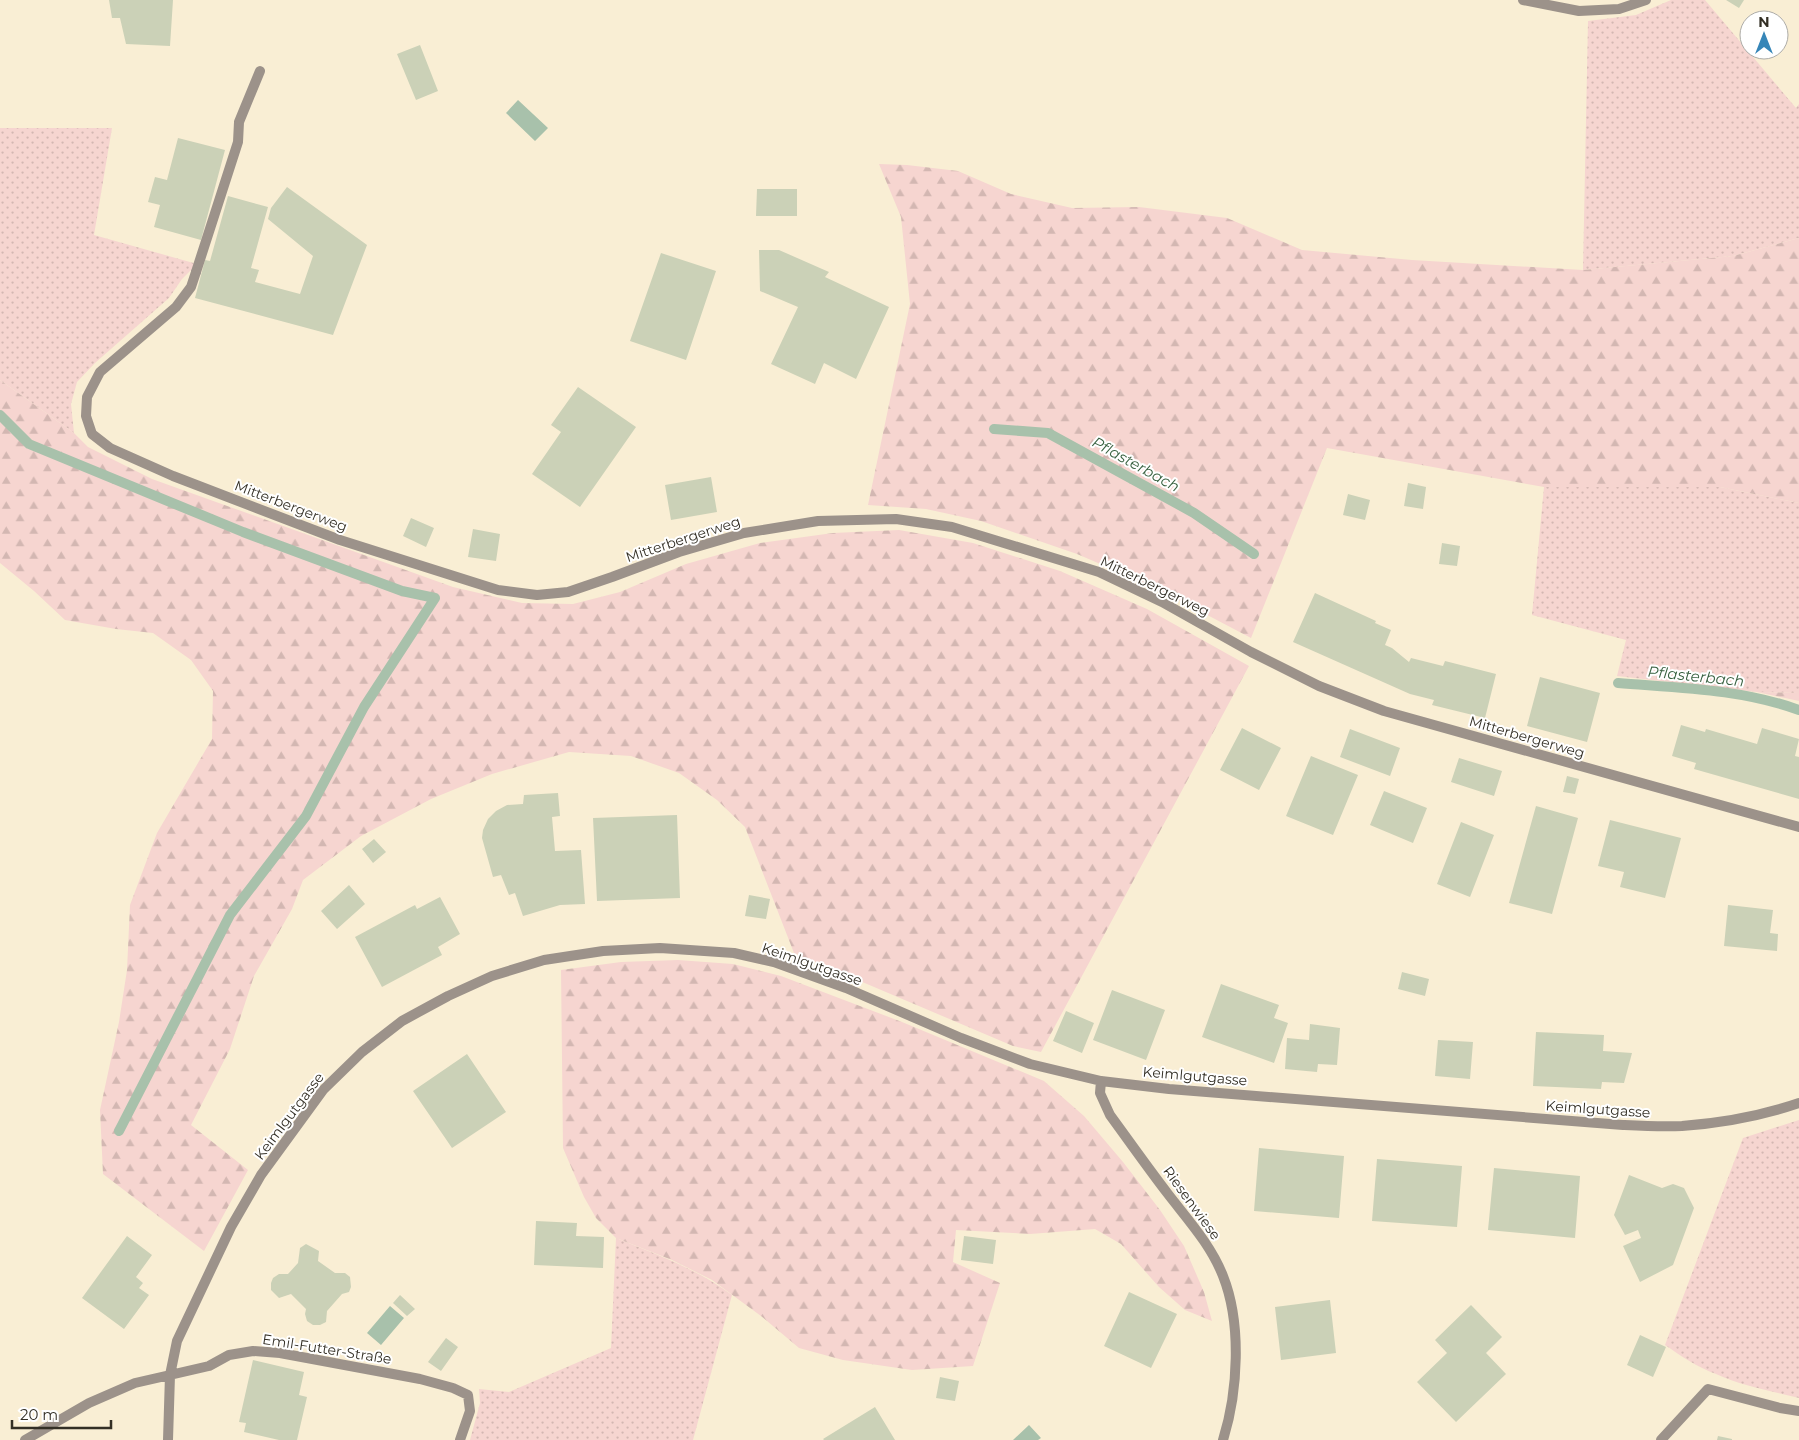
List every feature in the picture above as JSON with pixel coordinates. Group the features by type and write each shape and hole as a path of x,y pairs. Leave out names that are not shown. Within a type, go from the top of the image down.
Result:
{"street":[{"path":"1523,0 1579,11 1619,8 1646,0"},
{"name":"Mitterbergerweg","path":"260,71 239,122 238,142 192,287 176,307 100,372 87,397 86,416 92,434 110,448 172,476 340,540 498,590 537,595 568,592 679,552 744,533 802,523 896,519 952,527 1099,572 1162,602 1251,652 1319,686 1384,711 1799,827"},
{"name":"Keimlgutgasse","path":"170,1375 177,1341 231,1227 262,1175 323,1090 362,1052 402,1021 448,996 492,976 544,960 603,951 660,948 734,953 774,962 846,988 960,1038 1030,1064 1101,1081 1169,1089 1624,1126 1681,1126 1731,1121 1773,1112 1799,1103"},
{"name":"Riesenwiese","path":"1101,1081 1100,1093 1110,1115 1203,1238 1223,1275 1232,1305 1236,1349 1235,1387 1223,1440"},
{"name":"Emil-Futter-Straße","path":"170,1375 209,1366 229,1355 254,1351 280,1353 420,1379 453,1388 468,1395 470,1411 460,1440"},
{"path":"25,1440 89,1402 135,1383 170,1375 168,1440"},
{"path":"1661,1440 1708,1389 1780,1408 1799,1411"}],"green space":[{"path":"1671,0 1705,0 1739,40 1739,60 1756,60 1796,108 1799,104 1799,238 1733,256 1583,270 1588,21 1636,15"},
{"path":"0,128 112,128 94,235 197,264 182,279 169,298 95,363 77,382 71,404 74,433 0,380"},
{"path":"879,164 958,171 1011,194 1072,208 1139,207 1227,218 1302,250 1412,260 1583,270 1733,256 1799,238 1799,503 1720,487 1544,487 1327,448 1251,638 1154,587 1077,554 981,521 926,509 868,505 910,304 901,217"},
{"path":"0,380 74,433 88,447 152,479 453,587 522,603 573,604 620,592 686,564 760,543 833,533 899,530 973,543 1060,571 1147,609 1249,666 1041,1052 1013,1046 794,953 745,827 717,800 679,773 631,756 569,752 492,774 431,799 361,836 303,880 292,909 254,976 230,1049 191,1125 248,1170 204,1251 103,1174 100,1110 119,1022 127,970 130,905 157,833 212,739 213,691 191,660 153,633 65,620 0,563"},
{"path":"1544,487 1720,487 1799,503 1799,693 1757,692 1617,676 1626,640 1532,615"},
{"path":"1757,692 1799,693 1799,701"},
{"path":"678,960 733,964 781,976 902,1022 1044,1081 1084,1116 1160,1210 1184,1246 1204,1292 1212,1321 1185,1310 1159,1287 1121,1244 1095,1229 1030,1234 956,1230 953,1262 1000,1283 973,1366 912,1370 843,1360 799,1348 761,1316 712,1280 672,1260 616,1238 596,1218 584,1197 563,1148 561,970 621,962"},
{"path":"1799,1120 1799,1398 1736,1382 1696,1365 1665,1345 1743,1138"},
{"path":"616,1238 661,1256 705,1277 732,1295 693,1440 470,1440 480,1403 479,1389 509,1392 611,1348"}],"shaded area":[{"path":"518,100 548,128 535,141 506,113"},
{"path":"390,1306 404,1318 381,1345 367,1333"},
{"path":"1029,1425 1041,1438 1038,1440 1013,1440"}],"building":[{"path":"109,0 173,0 170,46 126,44 120,18 112,18"},
{"path":"1726,0 1744,0 1739,8"},
{"path":"420,45 438,91 416,100 397,54"},
{"path":"178,138 225,150 201,240 154,227 160,205 148,202 155,177 167,180"},
{"path":"287,187 367,245 333,335 195,298 205,260 210,261 228,196 268,207 251,268 259,270 255,282 300,294 313,256 268,219 271,208"},
{"path":"757,189 797,189 797,216 756,216"},
{"path":"759,250 779,250 829,272 825,277 889,307 856,379 824,363 815,384 771,364 798,307 760,291"},
{"path":"661,253 716,271 686,360 630,341"},
{"path":"578,387 636,427 580,507 532,474 561,432 551,425"},
{"path":"711,477 717,512 671,520 665,485"},
{"path":"1408,483 1426,487 1423,509 1404,506"},
{"path":"1348,494 1370,500 1365,520 1343,515"},
{"path":"411,518 434,528 426,547 403,536"},
{"path":"473,529 500,534 496,561 468,557"},
{"path":"1442,543 1460,546 1457,566 1439,564"},
{"path":"1315,593 1376,621 1375,623 1391,630 1385,645 1392,648 1409,662 1411,658 1443,666 1445,661 1496,674 1485,718 1432,705 1434,700 1410,694 1293,642"},
{"path":"1540,677 1600,693 1587,742 1527,726"},
{"path":"1681,725 1705,732 1706,729 1757,744 1762,728 1799,739 1795,756 1799,757 1799,799 1694,769 1696,763 1672,756"},
{"path":"1242,728 1281,748 1259,790 1220,770"},
{"path":"1350,729 1400,748 1390,776 1340,757"},
{"path":"1311,756 1358,775 1333,835 1286,816"},
{"path":"1459,758 1502,771 1494,796 1451,782"},
{"path":"1567,776 1579,779 1575,794 1563,792"},
{"path":"1384,791 1427,808 1413,843 1370,825"},
{"path":"558,793 560,816 552,817 555,851 581,850 585,904 560,905 523,916 515,893 509,895 501,875 493,877 482,838 483,830 488,819 496,811 507,805 523,804 524,795"},
{"path":"1536,806 1578,818 1552,914 1509,903"},
{"path":"677,815 680,898 597,901 593,818"},
{"path":"1610,820 1681,838 1665,898 1620,887 1624,872 1598,866"},
{"path":"1461,822 1494,835 1470,897 1437,884"},
{"path":"374,839 386,852 373,863 362,849"},
{"path":"349,885 365,904 337,929 321,911"},
{"path":"749,895 770,899 766,919 745,916"},
{"path":"440,897 460,934 438,947 442,955 382,987 355,937 415,905 417,909"},
{"path":"1728,905 1773,910 1770,933 1778,934 1777,951 1724,946"},
{"path":"1402,972 1429,979 1425,996 1398,989"},
{"path":"1221,984 1279,1005 1274,1018 1288,1023 1274,1063 1202,1037"},
{"path":"1112,990 1165,1010 1146,1060 1093,1040"},
{"path":"1066,1011 1094,1023 1082,1053 1053,1041"},
{"path":"1310,1024 1340,1028 1337,1065 1318,1064 1317,1072 1285,1069 1287,1038 1309,1040"},
{"path":"1536,1032 1604,1035 1603,1051 1632,1053 1624,1083 1602,1082 1601,1089 1533,1086"},
{"path":"1438,1040 1473,1042 1470,1079 1435,1076"},
{"path":"467,1054 506,1112 452,1148 413,1091"},
{"path":"1259,1148 1344,1156 1339,1218 1254,1211"},
{"path":"1377,1159 1462,1166 1457,1227 1372,1221"},
{"path":"1494,1168 1580,1176 1575,1238 1488,1230"},
{"path":"1629,1175 1662,1188 1673,1184 1684,1188 1694,1208 1673,1265 1640,1282 1623,1246 1641,1238 1638,1230 1625,1235 1614,1215"},
{"path":"536,1221 577,1223 576,1236 604,1237 603,1268 534,1265"},
{"path":"127,1236 152,1255 136,1277 143,1283 139,1288 149,1295 124,1329 82,1298"},
{"path":"964,1236 996,1240 993,1264 961,1260"},
{"path":"306,1244 319,1251 318,1261 335,1273 345,1273 350,1277 351,1287 349,1292 342,1294 327,1311 326,1322 320,1325 313,1325 307,1321 306,1309 291,1294 279,1298 271,1290 273,1278 279,1274 288,1274 298,1263 300,1248"},
{"path":"1129,1292 1177,1314 1151,1368 1104,1346"},
{"path":"400,1295 415,1309 407,1316 393,1303"},
{"path":"1330,1300 1336,1353 1281,1360 1275,1307"},
{"path":"1471,1305 1502,1337 1486,1353 1506,1374 1456,1422 1417,1382 1447,1353 1435,1340"},
{"path":"1640,1335 1666,1347 1653,1377 1627,1365"},
{"path":"446,1338 458,1347 441,1371 428,1362"},
{"path":"253,1360 304,1372 299,1395 307,1397 297,1440 279,1440 244,1432 246,1423 239,1422"},
{"path":"940,1377 959,1381 955,1401 936,1398"},
{"path":"875,1407 895,1440 823,1439"},
{"path":"1718,1436 1732,1439 1732,1440 1717,1440"}],"waterway":[{"path":"0,415 29,444 243,532 402,591 435,598 364,707 306,816 230,915 119,1131"},
{"name":"Pflasterbach","path":"994,429 1048,433 1194,513 1254,554"},
{"name":"Pflasterbach","path":"1618,683 1710,690 1755,698 1799,710"}]}
